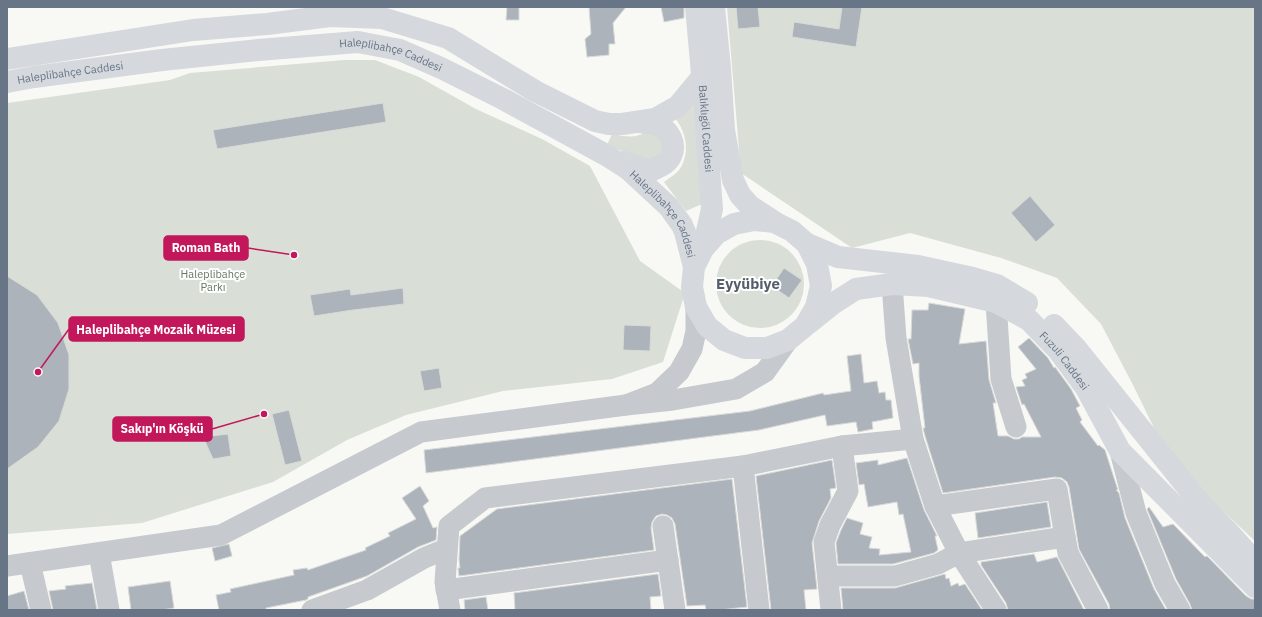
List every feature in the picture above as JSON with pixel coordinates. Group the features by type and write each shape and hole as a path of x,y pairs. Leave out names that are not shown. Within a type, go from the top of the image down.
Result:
{"main road":[{"name":"Balıklıgöl Caddesi","path":"696,7 712,209 698,258"},
{"name":"Balıklıgöl Caddesi","path":"714,7 724,130 733,180 740,195 750,206 774,222"},
{"name":"Haleplibahçe Caddesi","path":"7,59 193,30 267,24 330,16 382,18 448,38 535,91 595,121 609,124 622,124 655,119 678,106 702,77"},
{"name":"Haleplibahçe Caddesi","path":"7,82 168,59 258,50 358,42 400,50 441,68 503,99 606,154 628,168 669,207 685,232 698,258"},
{"path":"606,154 651,171 665,164 671,157 673,150 671,138 666,130 658,125 637,122"},
{"path":"754,220 774,222 792,231 807,244 817,264 821,286 816,307 805,326 788,340 767,348 745,348 724,340 707,326 696,307 692,288 698,258 716,234 734,224 754,220"},
{"name":"Fuzuli Caddesi","path":"807,244 838,257 918,266 973,278 997,285 1038,310 1057,327 1075,347 1200,503 1255,562"},
{"name":"Fuzuli Caddesi","path":"805,326 834,302 856,289 892,284 928,286 996,302 1029,320 1058,350 1086,388 1120,451 1255,587"}],"street":[{"path":"892,284 896,338 913,439 935,506 959,553 996,610"},
{"path":"996,302 1000,379 1016,427"},
{"path":"626,405 657,393 679,372 692,349 696,331 696,307"},
{"path":"7,566 221,536 421,432 673,400 736,389 765,372 788,340"},
{"path":"450,610 445,582 448,526 485,498 743,466 842,446 913,439"},
{"path":"831,610 824,542 830,525 848,491 842,446"},
{"path":"1120,451 1136,513 1166,584 1180,610"},
{"path":"743,466 759,610"},
{"path":"935,506 1058,489 1068,552 1098,610"},
{"path":"663,526 675,610"},
{"path":"828,576 895,576 938,564 959,553 1065,537"},
{"path":"312,610 367,590 424,558 446,549"},
{"path":"99,553 109,610"},
{"path":"446,590 668,560"},
{"path":"30,563 41,610"}],"green space":[{"path":"727,7 1255,7 1255,541 1194,484 1158,436 1101,324 1057,278 1001,258 910,233 852,248 741,173"},
{"name":"Haleplibahçe Parkı","path":"344,60 375,60 419,77 476,109 542,139 590,166 640,261 685,293 663,362 612,379 503,391 406,415 347,440 273,482 142,523 7,534 7,103 170,80 190,73"},
{"path":"693,103 702,204 686,211 664,182 677,172 684,161 686,142 676,119"},
{"path":"644,133 654,134 665,145 662,156 646,161 607,145 612,134 632,136"},
{"path":"760,240 777,244 791,253 800,267 804,284 800,301 791,315 777,324 760,328 743,324 729,315 720,301 716,284 720,267 729,253 743,244"}],"building":[{"path":"507,7 519,7 519,20 506,20"},
{"path":"589,7 626,7 613,23 615,44 609,44 609,55 587,57 585,39 591,34"},
{"path":"661,7 684,7 684,18 664,22"},
{"path":"736,7 758,7 760,27 738,29"},
{"path":"842,7 862,7 856,47 792,37 794,22 839,29"},
{"path":"383,103 386,122 217,149 213,130"},
{"path":"1030,196 1055,225 1036,242 1011,213"},
{"path":"784,268 802,280 789,298 772,286"},
{"path":"7,276 37,295 58,323 69,355 69,389 59,421 38,447 7,469"},
{"path":"403,288 404,304 314,316 310,295 350,289 351,295"},
{"path":"929,303 965,309 959,344 986,341 989,380 996,403 993,403 998,436 1008,436 1014,439 1019,439 1022,437 1041,437 1024,404 1022,405 1016,387 1025,386 1022,380 1027,378 1025,374 1036,369 1018,347 1029,338 1048,358 1054,368 1055,367 1071,389 1080,406 1076,408 1082,420 1080,422 1098,446 1099,445 1105,450 1118,490 1116,490 1119,493 1125,518 1154,589 1166,610 1110,610 1109,604 1079,549 1069,487 1067,482 1062,478 1055,477 943,493 923,428 925,428 919,363 913,364 908,339 911,339 912,310 928,310"},
{"path":"624,325 651,326 650,351 623,350"},
{"path":"861,354 864,383 877,381 879,393 885,392 886,400 891,400 893,418 872,422 873,429 858,432 856,422 827,426 825,415 759,430 426,473 424,450 750,411 823,393 824,395 851,391 847,356"},
{"path":"439,368 442,388 424,391 420,371"},
{"path":"289,410 302,461 285,465 272,414"},
{"path":"228,434 231,456 213,459 203,437"},
{"path":"907,458 924,510 937,536 935,536 938,550 934,553 893,564 838,564 836,543 847,518 863,523 860,534 872,537 869,548 880,549 879,555 911,552 903,514 899,515 897,502 868,507 864,484 859,485 856,463 878,460 878,465"},
{"path":"832,460 836,488 830,489 831,498 819,521 812,543 817,589 804,590 806,610 771,610 756,476"},
{"path":"732,479 747,607 706,610 705,605 687,606 675,524 672,518 662,514 656,516 652,522 651,528 654,550 459,576 460,536 497,509"},
{"path":"420,486 429,501 423,506 433,528 437,527 436,540 418,547 367,576 308,597 306,600 266,608 266,610 219,610 216,595 231,592 230,589 294,575 293,570 307,568 308,570 366,550 365,548 390,536 388,533 416,519 402,498"},
{"path":"1047,502 1051,527 978,538 975,513"},
{"path":"1149,507 1163,527 1173,524 1246,596 1251,599 1255,599 1255,610 1192,610 1176,579 1147,509"},
{"path":"229,544 232,556 215,561 212,548"},
{"path":"1034,554 1037,562 1057,557 1084,610 1008,610 1006,603 981,565 981,562"},
{"path":"658,574 661,596 650,597 651,610 515,610 514,593"},
{"path":"945,574 946,579 949,578 951,586 958,583 959,586 965,584 982,610 843,610 841,588 895,588"},
{"path":"170,581 174,608 161,610 131,610 128,587"},
{"path":"92,583 97,610 53,610 49,591 66,589 65,586"},
{"path":"24,591 29,610 7,610 7,596"},
{"path":"486,597 488,610 465,610 464,600"}],"place":[{"name":"Roman Bath","path":"294,255"},
{"name":"Haleplibahçe Mozaik Müzesi","path":"38,372"},
{"name":"Sakıp'ın Köşkü","path":"264,414"}],"district":[{"name":"Eyyübiye","path":"748,283"}]}
